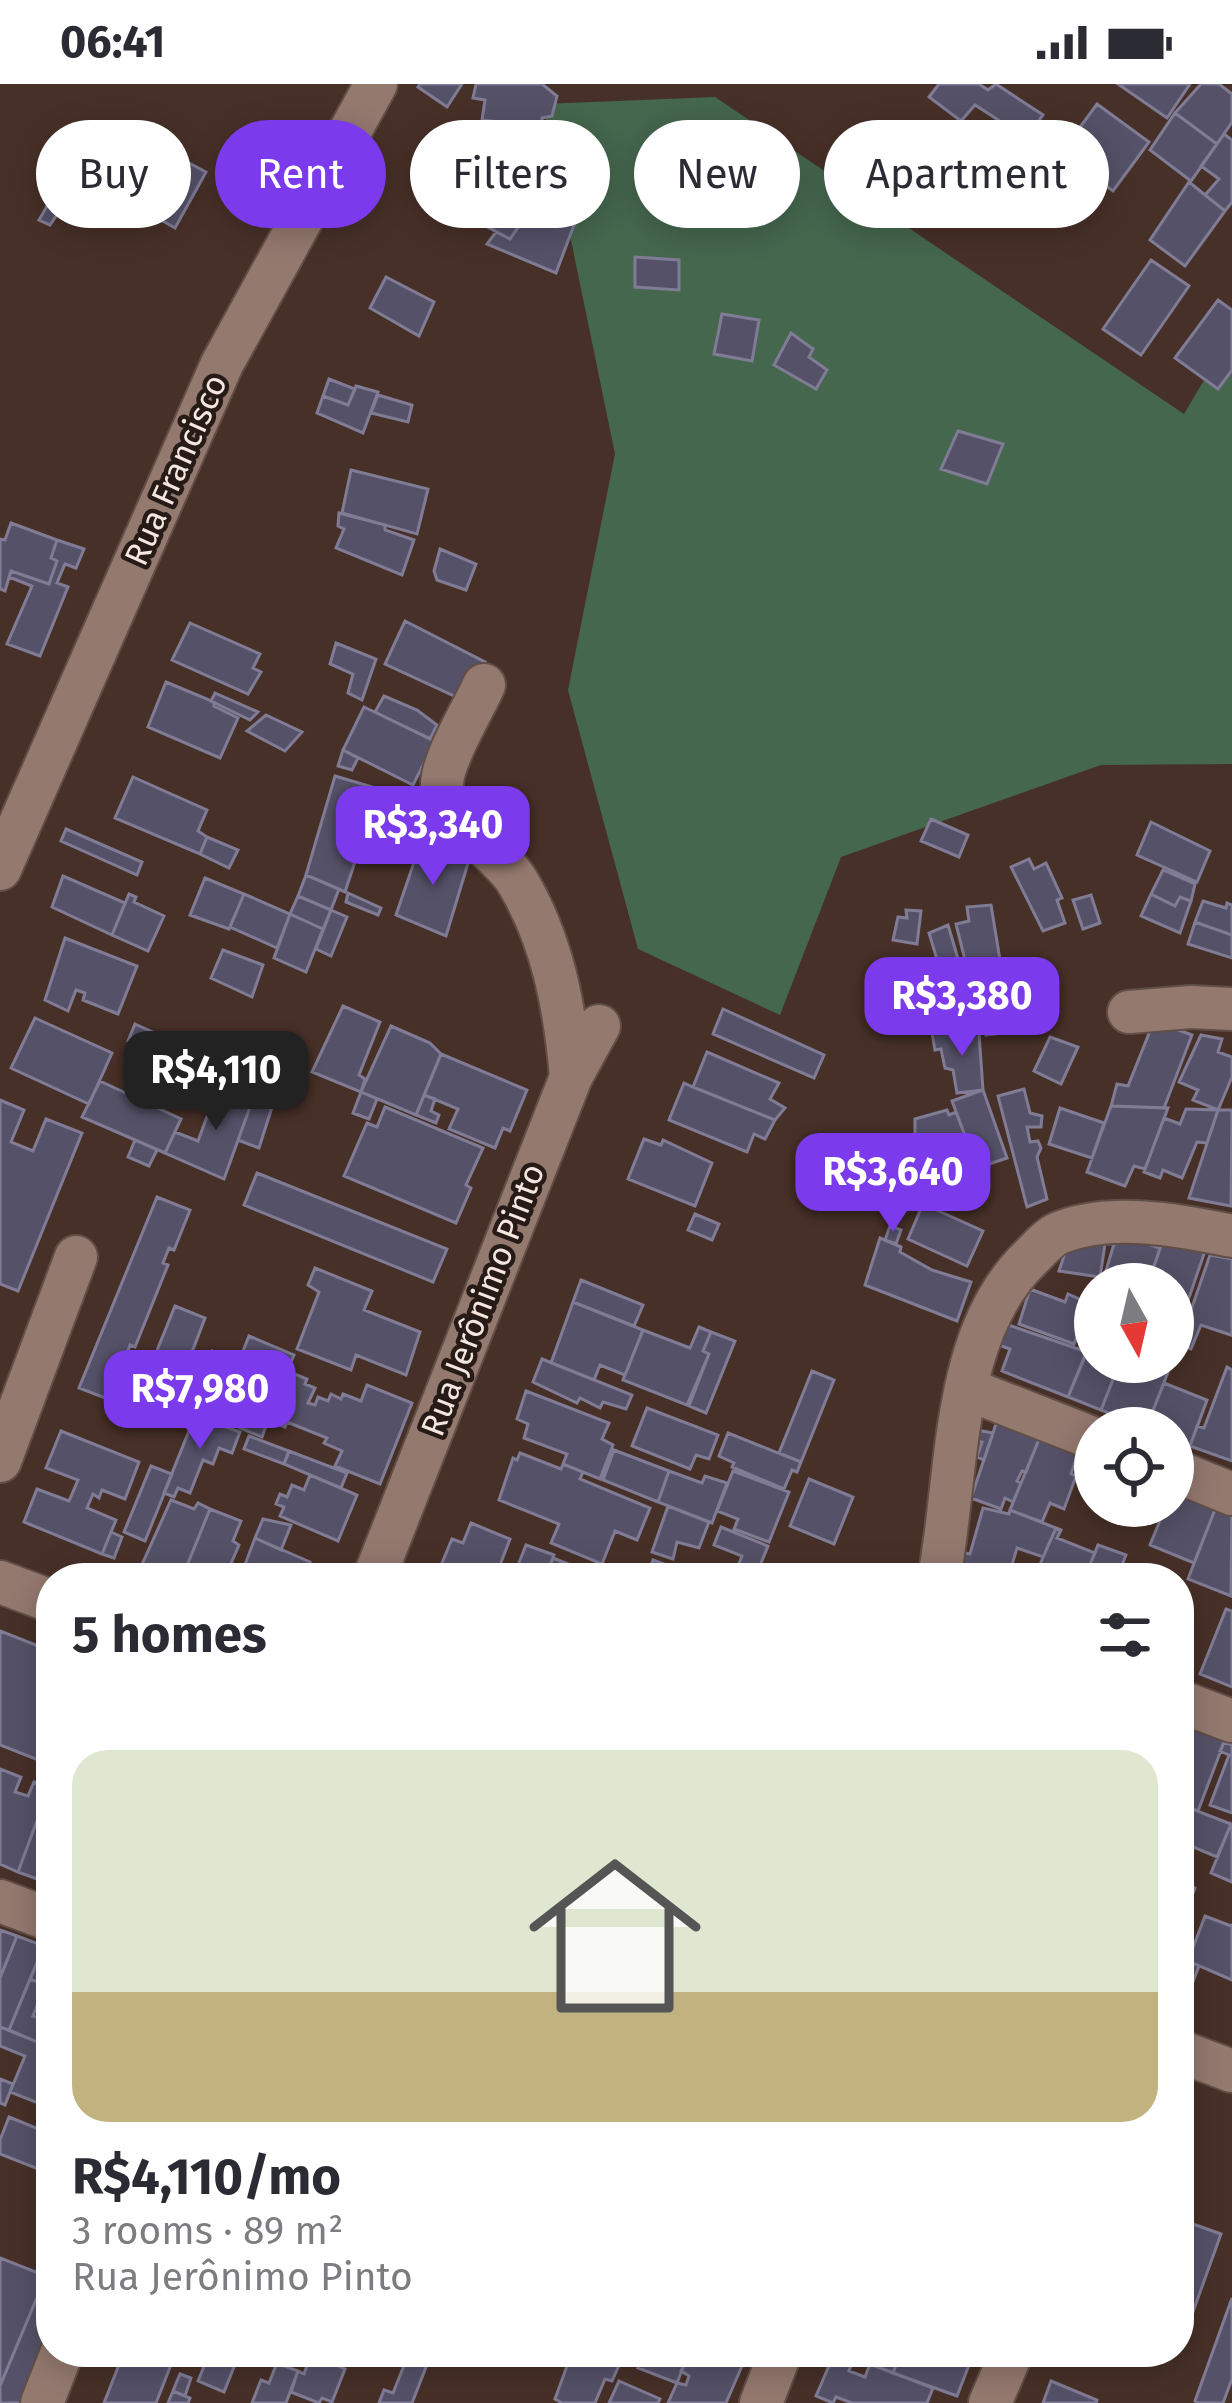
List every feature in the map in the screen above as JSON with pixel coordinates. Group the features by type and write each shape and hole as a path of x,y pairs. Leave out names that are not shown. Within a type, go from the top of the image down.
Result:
{"street":[{"name":"Rua Francisco","path":"0,868 222,364 376,84"},
{"path":"484,686 443,775 442,793 450,812 515,877 541,928 564,1004 571,1077"},
{"path":"1129,1012 1232,1009"},
{"name":"Rua Jerônimo Pinto","path":"380,1563 571,1077 598,1026"},
{"path":"941,1563 975,1346 1010,1278 1056,1234 1108,1223 1184,1226 1232,1236"},
{"path":"0,1461 76,1257"},
{"path":"968,1388 1074,1431"},
{"path":"1194,1479 1232,1494"},
{"path":"0,1582 36,1595"},
{"path":"1194,1707 1232,1721"},
{"path":"0,1901 36,1914"},
{"path":"1194,2057 1232,2071"},
{"path":"42,2403 56,2367"},
{"path":"760,2403 775,2367"},
{"path":"990,2403 1006,2367"}],"green space":[{"path":"715,97 749,120 634,120 634,228 800,228 800,154 824,171 824,228 909,228 1184,414 1232,333 1232,764 1101,765 841,857 780,1015 638,949 568,690 615,454 569,228 610,228 610,120 546,120 543,104"}],"building":[{"path":"420,84 462,84 447,107"},
{"path":"476,84 542,84 557,96 552,116 542,120 482,120 485,100 473,98"},
{"path":"939,84 979,84 988,90 996,84 1043,115 1039,120 998,120 975,105 960,120 929,97"},
{"path":"1118,84 1190,84 1167,118"},
{"path":"1201,84 1219,84 1232,94 1232,122 1217,144 1175,113"},
{"path":"1097,104 1149,142 1113,191 1109,188 1109,120 1085,120"},
{"path":"1175,113 1217,144 1191,181 1150,150"},
{"path":"1224,134 1232,140 1232,202 1225,211 1205,195 1219,179 1201,166"},
{"path":"191,164 206,172 191,199"},
{"path":"1189,182 1225,211 1185,266 1150,240"},
{"path":"490,228 518,228 510,239"},
{"path":"518,228 573,228 556,273 487,244 496,232 510,239"},
{"path":"635,257 679,260 679,290 635,287"},
{"path":"1151,260 1189,286 1141,355 1103,329"},
{"path":"386,277 434,302 419,336 370,308"},
{"path":"1218,300 1232,310 1232,370 1218,389 1175,358"},
{"path":"722,314 759,320 752,361 714,354"},
{"path":"791,333 813,349 809,357 827,370 816,389 774,365"},
{"path":"329,379 355,389 348,405 323,396"},
{"path":"356,386 378,392 363,433 317,413 323,396 348,405"},
{"path":"378,395 412,405 408,422 371,413"},
{"path":"958,431 1003,444 987,484 941,469"},
{"path":"351,470 428,489 417,534 342,513"},
{"path":"339,513 385,525 385,530 414,540 402,575 336,548 344,529 338,526"},
{"path":"11,523 57,540 51,558 57,561 49,584 11,571 5,591 0,589 0,539 5,540"},
{"path":"57,540 84,549 76,568 65,564 57,583 68,587 40,656 7,644 32,586 9,577 11,571 49,584 57,561 51,558"},
{"path":"440,549 476,564 466,590 437,580 434,571"},
{"path":"405,621 485,662 465,701 385,664"},
{"path":"190,623 260,654 253,668 261,672 248,694 172,660"},
{"path":"336,643 376,659 362,700 348,693 353,674 330,664"},
{"path":"166,682 238,718 220,758 148,727"},
{"path":"215,693 258,712 250,720 211,701"},
{"path":"384,696 437,725 430,739 375,712"},
{"path":"364,707 435,741 413,785 343,750"},
{"path":"266,715 302,732 285,751 247,731"},
{"path":"343,750 358,758 352,770 338,766"},
{"path":"335,776 379,789 345,892 306,875"},
{"path":"133,777 207,810 198,831 207,837 200,854 115,818"},
{"path":"931,819 968,835 959,857 921,841"},
{"path":"1151,822 1210,851 1197,882 1137,855"},
{"path":"66,829 142,862 137,875 61,841"},
{"path":"207,837 238,850 229,868 200,854"},
{"path":"422,839 469,860 446,936 396,915"},
{"path":"1029,859 1034,869 1046,863 1062,898 1057,900 1065,923 1043,931 1011,867"},
{"path":"1163,870 1195,884 1191,901 1180,897 1175,906 1151,894"},
{"path":"306,875 339,889 331,910 298,896"},
{"path":"63,876 125,903 112,935 52,907"},
{"path":"205,878 244,894 229,929 190,915"},
{"path":"348,893 381,908 378,915 346,902"},
{"path":"129,894 136,897 134,902 164,916 148,951 112,935"},
{"path":"244,894 290,914 277,948 230,927"},
{"path":"1151,894 1175,906 1180,897 1191,901 1180,933 1141,916"},
{"path":"1091,895 1100,923 1083,929 1073,900"},
{"path":"298,896 331,910 323,929 290,914"},
{"path":"1203,901 1226,908 1227,903 1232,905 1232,935 1195,922"},
{"path":"991,905 1003,978 970,980 956,924 969,921 967,907"},
{"path":"331,910 347,917 331,956 316,949"},
{"path":"906,910 921,911 917,944 893,940 898,917 907,918"},
{"path":"290,914 323,929 306,972 274,958"},
{"path":"1195,922 1232,935 1232,958 1188,944"},
{"path":"948,925 959,962 939,966 929,933"},
{"path":"65,938 137,966 118,1014 83,1000 85,993 76,990 68,1011 45,1000"},
{"path":"223,950 263,965 252,997 211,978"},
{"path":"964,960 970,980 950,982 944,965"},
{"path":"1003,978 1004,1033 986,1035 982,981"},
{"path":"970,980 974,1020 954,1021 950,982"},
{"path":"343,1006 380,1022 359,1075 365,1079 361,1092 312,1072"},
{"path":"723,1009 824,1055 814,1078 713,1034"},
{"path":"933,1009 934,1020 909,1024 908,1013"},
{"path":"35,1018 112,1053 89,1104 11,1068"},
{"path":"1154,1021 1192,1035 1164,1108 1111,1106 1117,1084 1128,1086"},
{"path":"135,1024 157,1034 150,1050 128,1041"},
{"path":"391,1026 430,1043 441,1054 416,1115 361,1092"},
{"path":"954,1031 955,1035 979,1033 983,1090 957,1093 953,1070 945,1068 941,1049 935,1050 932,1033"},
{"path":"1201,1035 1222,1039 1218,1052 1232,1057 1232,1077 1218,1110 1193,1100 1198,1090 1179,1082"},
{"path":"1050,1037 1078,1047 1061,1084 1034,1071"},
{"path":"707,1052 779,1083 770,1099 785,1108 775,1120 693,1087"},
{"path":"441,1054 527,1090 510,1131 503,1128 495,1148 449,1129 458,1109 424,1095"},
{"path":"268,1063 278,1067 267,1095 257,1090"},
{"path":"100,1081 181,1119 165,1153 82,1117"},
{"path":"220,1081 254,1096 224,1179 165,1153 175,1132 198,1141"},
{"path":"684,1083 775,1120 765,1139 754,1134 747,1152 669,1120"},
{"path":"1024,1089 1030,1113 1042,1116 1041,1127 1027,1127 1030,1142 1038,1141 1041,1148 1037,1157 1047,1199 1027,1207 998,1096"},
{"path":"983,1090 1007,1158 977,1168 952,1101"},
{"path":"361,1092 377,1099 369,1119 353,1113"},
{"path":"424,1095 435,1099 431,1111 439,1115 436,1123 416,1115"},
{"path":"254,1096 273,1104 259,1148 238,1140"},
{"path":"0,1100 24,1110 11,1142 33,1151 46,1119 82,1133 18,1291 0,1284"},
{"path":"1111,1106 1168,1108 1145,1169 1134,1166 1125,1186 1087,1172"},
{"path":"385,1107 483,1148 456,1223 344,1176 367,1123 377,1127"},
{"path":"1060,1108 1104,1123 1092,1158 1049,1144"},
{"path":"1186,1109 1218,1110 1207,1143 1197,1142 1182,1178 1163,1170 1160,1178 1144,1172 1164,1118 1180,1124"},
{"path":"947,1110 949,1115 956,1112 968,1143 926,1154 921,1139 915,1139 915,1119"},
{"path":"1218,1110 1232,1110 1231,1206 1189,1198"},
{"path":"644,1139 661,1145 663,1140 712,1163 695,1206 628,1179"},
{"path":"135,1140 157,1150 149,1166 128,1157"},
{"path":"257,1173 447,1249 433,1282 244,1205"},
{"path":"157,1197 190,1210 174,1250 169,1248 163,1263 168,1265 135,1347 130,1345 125,1359 130,1361 113,1401 79,1388"},
{"path":"923,1204 983,1231 967,1266 908,1239"},
{"path":"695,1214 719,1224 712,1240 688,1230"},
{"path":"890,1226 901,1230 896,1244 885,1240"},
{"path":"1072,1232 1114,1234 1115,1244 1105,1244 1102,1263 1074,1263 1074,1273 1059,1271"},
{"path":"1117,1234 1160,1248 1155,1263 1108,1263"},
{"path":"880,1238 932,1270 971,1282 957,1321 865,1285"},
{"path":"1163,1240 1205,1251 1194,1283 1194,1263 1155,1263"},
{"path":"1210,1255 1232,1259 1231,1335 1201,1325 1194,1342 1194,1301"},
{"path":"315,1268 372,1291 364,1310 420,1332 406,1375 356,1355 351,1370 297,1349 319,1292 308,1285"},
{"path":"581,1280 643,1305 634,1326 573,1302"},
{"path":"1030,1289 1065,1302 1068,1294 1074,1297 1074,1344 1019,1324"},
{"path":"573,1302 643,1330 625,1375 600,1365 594,1380 551,1363"},
{"path":"175,1306 205,1318 171,1407 139,1395"},
{"path":"994,1320 1074,1348 1074,1383 1068,1397 1002,1371 1010,1349 987,1341"},
{"path":"699,1327 711,1332 703,1351 709,1354 687,1405 623,1380 643,1330 690,1348"},
{"path":"711,1332 735,1341 706,1413 689,1406 709,1354 703,1351"},
{"path":"249,1336 294,1355 287,1371 315,1388 308,1403 315,1405 318,1397 328,1401 331,1394 361,1401 367,1385 412,1403 380,1484 335,1466 342,1451 324,1443 327,1438 287,1422 285,1427 268,1420 262,1437 216,1418"},
{"path":"212,1351 238,1362 225,1394 199,1383"},
{"path":"542,1359 632,1395 626,1409 603,1402 600,1408 580,1398 577,1403 533,1382"},
{"path":"1227,1367 1232,1370 1232,1461 1194,1447 1197,1426 1204,1428"},
{"path":"812,1371 834,1380 801,1462 779,1453"},
{"path":"1074,1382 1112,1383 1102,1407 1068,1397"},
{"path":"1112,1383 1164,1383 1154,1407 1102,1407"},
{"path":"1164,1383 1207,1400 1194,1435 1194,1407 1154,1407"},
{"path":"526,1391 609,1423 602,1439 613,1445 600,1479 563,1464 567,1454 524,1438 528,1424 517,1419"},
{"path":"647,1408 718,1435 709,1459 696,1455 690,1469 632,1446"},
{"path":"1000,1412 1043,1429 1026,1472 1017,1481 1021,1483 1013,1502 1005,1498 1001,1509 971,1498"},
{"path":"195,1416 240,1432 232,1453 219,1448 213,1464 203,1460 190,1493 178,1488 174,1497 164,1493"},
{"path":"971,1429 993,1433 984,1460 977,1457 982,1442 970,1439"},
{"path":"61,1431 139,1462 125,1499 102,1490 99,1498 93,1494 87,1508 116,1520 102,1554 24,1522 37,1489 69,1501 78,1480 46,1468"},
{"path":"1042,1432 1074,1445 1074,1482 1064,1509 1050,1503 1042,1522 1010,1510"},
{"path":"728,1433 801,1462 797,1472 792,1470 784,1489 732,1467 734,1463 719,1456"},
{"path":"249,1436 289,1451 284,1464 244,1449"},
{"path":"614,1450 669,1471 658,1502 603,1480"},
{"path":"289,1451 347,1473 341,1488 284,1464"},
{"path":"520,1453 561,1469 563,1464 583,1472 580,1479 650,1508 637,1540 615,1531 602,1563 551,1543 559,1524 499,1500 513,1458 517,1460"},
{"path":"151,1466 172,1474 145,1541 124,1532"},
{"path":"669,1471 702,1483 705,1476 727,1483 712,1523 658,1502"},
{"path":"733,1471 789,1492 769,1542 734,1529 738,1519 717,1511"},
{"path":"310,1475 357,1495 338,1541 280,1516 284,1507 276,1504 280,1494 287,1497 292,1485 304,1490"},
{"path":"809,1479 853,1497 834,1544 790,1526"},
{"path":"1221,1494 1232,1499 1231,1596 1194,1581 1194,1564"},
{"path":"1194,1496 1218,1502 1194,1563 1150,1545 1157,1527 1194,1527"},
{"path":"171,1500 210,1509 188,1563 143,1563"},
{"path":"668,1506 709,1522 699,1548 677,1542 673,1559 652,1552"},
{"path":"983,1508 1009,1514 1010,1510 1056,1528 1043,1557 1017,1548 1012,1563 960,1563 961,1552 970,1554"},
{"path":"210,1509 241,1521 231,1563 188,1563"},
{"path":"263,1519 291,1525 281,1550 255,1538"},
{"path":"471,1523 510,1539 501,1563 442,1563 452,1539 463,1543"},
{"path":"721,1527 768,1546 761,1563 739,1563 742,1556 714,1545"},
{"path":"1056,1528 1061,1530 1057,1538 1095,1553 1091,1563 1041,1563"},
{"path":"111,1532 122,1537 114,1558 102,1554"},
{"path":"255,1538 310,1562 310,1563 246,1563"},
{"path":"526,1545 554,1555 551,1563 519,1563"},
{"path":"1098,1545 1126,1555 1123,1563 1091,1563"},
{"path":"1226,1609 1232,1611 1232,1687 1200,1674"},
{"path":"0,1631 36,1645 36,1759 0,1745"},
{"path":"1194,1725 1226,1737 1198,1811 1194,1810"},
{"path":"1224,1742 1232,1745 1232,1813 1210,1805 1229,1755 1220,1751"},
{"path":"0,1769 21,1777 15,1792 28,1796 36,1783 36,1823 18,1872 0,1864"},
{"path":"1194,1810 1231,1824 1217,1857 1194,1847"},
{"path":"36,1823 36,1879 18,1872"},
{"path":"1232,1825 1232,1882 1211,1873"},
{"path":"1205,1916 1232,1924 1232,1980 1194,1964 1194,1945"},
{"path":"0,1930 17,1936 0,1978"},
{"path":"17,1936 36,1943 36,1965 9,2030 0,2027 0,1978"},
{"path":"30,1979 36,1981 36,2042 9,2030"},
{"path":"0,2027 36,2041 36,2102 10,2092 25,2056 0,2046"},
{"path":"0,2079 13,2084 5,2105 0,2103"},
{"path":"9,2117 36,2128 36,2168 0,2154"},
{"path":"1194,2224 1221,2234 1194,2309"},
{"path":"0,2258 36,2272 36,2300 0,2386"},
{"path":"1232,2298 1232,2379 1223,2403 1199,2403 1195,2401"},
{"path":"36,2300 36,2364 20,2403 0,2403 0,2386"},
{"path":"118,2367 170,2367 156,2403 104,2403"},
{"path":"204,2367 234,2367 224,2392 198,2381"},
{"path":"275,2367 298,2371 286,2403 252,2403 261,2380 269,2383"},
{"path":"307,2367 345,2369 332,2402 322,2398 319,2403 291,2392 298,2371 304,2374"},
{"path":"403,2367 426,2367 412,2403 379,2403 384,2390 393,2393"},
{"path":"567,2367 618,2367 612,2381 605,2379 595,2403 555,2399"},
{"path":"638,2367 683,2367 677,2383"},
{"path":"684,2367 742,2367 726,2403 668,2403 677,2383 686,2385 689,2376 681,2371"},
{"path":"829,2367 851,2367 849,2371 865,2377 869,2367 878,2367 933,2388 927,2403 852,2403 836,2397 833,2403 816,2396"},
{"path":"895,2367 968,2367 957,2396 893,2373"},
{"path":"180,2374 191,2378 185,2396 173,2391"},
{"path":"619,2381 660,2399 658,2403 609,2403"},
{"path":"1051,2381 1097,2400 1096,2403 1043,2403"},
{"path":"173,2391 190,2398 188,2403 168,2403"}]}
